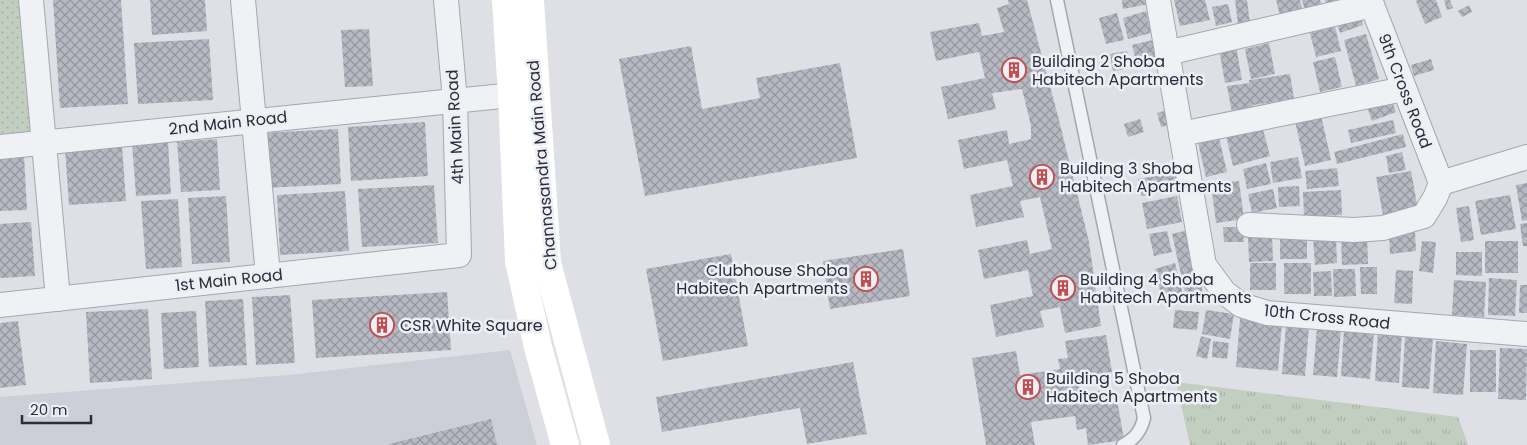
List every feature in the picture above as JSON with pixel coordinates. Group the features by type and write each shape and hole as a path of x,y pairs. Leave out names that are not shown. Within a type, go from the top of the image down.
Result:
{"main road":[{"name":"Channasandra Main Road","path":"506,0 519,261 538,347 565,445"},
{"name":"Channasandra Main Road","path":"530,0 547,263 596,445"},
{"path":"519,261 547,263"}],"street":[{"path":"31,0 58,299"},
{"path":"243,0 268,276"},
{"name":"4th Main Road","path":"446,0 461,99 459,255"},
{"name":"10th Cross Road","path":"1158,0 1204,264 1224,292 1241,305 1266,313 1527,334"},
{"path":"1167,53 1371,2"},
{"name":"9th Cross Road","path":"1371,2 1441,183"},
{"path":"1181,134 1404,89"},
{"name":"2nd Main Road","path":"0,147 512,95"},
{"path":"1249,225 1354,230 1383,228 1424,216 1435,198 1441,183 1527,157"},
{"name":"1st Main Road","path":"0,305 459,255"}],"lane":[{"path":"1057,0 1144,418 1137,435 1123,445"}],"shaded area":[{"path":"510,350 537,445 0,445 0,397 288,375"}],"green space":[{"path":"0,0 29,0 39,131 0,134"},
{"path":"1176,382 1458,417 1468,445 1190,445"}],"building":[{"path":"53,0 121,0 128,104 60,108"},
{"path":"150,0 205,0 207,31 152,35"},
{"path":"1008,0 1027,0 1089,242 1101,326 1065,333 1060,307 1040,311 1044,327 996,337 990,305 1033,296 1028,270 984,279 978,250 1027,240 1030,254 1052,249 1040,197 1020,201 1024,217 976,227 970,195 1013,186 1007,160 964,169 958,140 1007,130 1009,144 1031,139 1031,126 1022,89 992,93 996,109 948,119 941,87 985,78 979,52 936,61 930,32 979,23 982,36 1004,32 997,8 1009,4"},
{"path":"1122,0 1148,0 1149,4 1123,9"},
{"path":"1174,0 1205,0 1210,20 1180,26"},
{"path":"1235,0 1247,0 1250,23 1238,24"},
{"path":"1276,0 1300,0 1302,8 1280,15"},
{"path":"1302,0 1320,0 1323,9 1306,14"},
{"path":"1325,0 1349,0 1327,7"},
{"path":"1417,0 1436,0 1442,17 1425,24"},
{"path":"1444,0 1450,0 1453,8 1447,10"},
{"path":"1228,4 1232,22 1216,26 1212,7"},
{"path":"1469,5 1472,12 1462,17 1458,11"},
{"path":"1146,11 1151,33 1128,39 1123,18"},
{"path":"1117,13 1124,40 1106,44 1099,18"},
{"path":"1360,14 1363,25 1340,33 1337,22"},
{"path":"1335,27 1341,51 1316,57 1310,33"},
{"path":"369,29 373,86 345,87 341,30"},
{"path":"1366,34 1379,79 1356,86 1344,40"},
{"path":"209,39 213,100 138,104 134,43"},
{"path":"1153,40 1157,59 1137,64 1132,45"},
{"path":"1235,40 1242,80 1225,83 1218,43"},
{"path":"1269,43 1275,74 1251,79 1245,49"},
{"path":"691,46 702,109 760,98 756,78 840,63 857,158 645,196 619,59"},
{"path":"1127,51 1130,68 1113,71 1110,54"},
{"path":"1335,57 1342,87 1320,92 1313,62"},
{"path":"1431,59 1434,70 1414,76 1411,65"},
{"path":"1290,74 1294,99 1253,105 1253,109 1232,113 1227,86 1249,83 1249,80"},
{"path":"1390,95 1396,112 1372,121 1366,104"},
{"path":"1167,110 1171,124 1161,127 1157,113"},
{"path":"1321,115 1331,160 1305,166 1295,121"},
{"path":"1140,119 1144,132 1128,137 1124,124"},
{"path":"1393,120 1396,133 1351,143 1348,130"},
{"path":"425,122 428,176 351,181 348,127"},
{"path":"1261,122 1270,156 1233,166 1225,131"},
{"path":"338,129 341,184 265,188 262,133"},
{"path":"1217,129 1227,172 1206,177 1196,134"},
{"path":"1403,134 1406,147 1337,164 1334,152"},
{"path":"217,139 220,190 181,192 177,142"},
{"path":"168,141 171,194 136,196 132,143"},
{"path":"122,146 126,201 69,205 65,149"},
{"path":"1402,152 1406,170 1389,173 1386,156"},
{"path":"24,155 27,210 0,211 0,156"},
{"path":"1298,157 1302,178 1273,183 1270,162"},
{"path":"1266,163 1271,184 1247,189 1243,169"},
{"path":"1337,168 1339,186 1307,189 1305,171"},
{"path":"1411,171 1419,215 1384,221 1376,177"},
{"path":"1179,172 1182,189 1141,196 1138,179"},
{"path":"1239,181 1244,219 1216,223 1211,184"},
{"path":"1527,183 1527,220 1522,221 1516,185"},
{"path":"434,185 438,243 362,247 358,189"},
{"path":"1299,186 1300,206 1279,207 1278,187"},
{"path":"1273,189 1277,208 1252,213 1248,194"},
{"path":"1341,190 1342,215 1304,217 1303,192"},
{"path":"345,191 349,251 280,255 277,195"},
{"path":"1510,195 1516,229 1481,235 1475,201"},
{"path":"226,196 230,262 192,264 188,198"},
{"path":"1177,196 1182,222 1147,229 1142,203"},
{"path":"178,199 182,267 146,269 141,201"},
{"path":"1469,206 1474,240 1461,242 1456,208"},
{"path":"31,222 35,276 0,278 0,224"},
{"path":"1527,223 1527,246 1523,246 1520,224"},
{"path":"1223,227 1243,227 1244,242 1224,242"},
{"path":"1188,230 1203,293 1186,297 1172,234"},
{"path":"1167,231 1172,252 1154,256 1149,234"},
{"path":"1415,232 1416,251 1390,254 1389,234"},
{"path":"1272,234 1273,261 1249,262 1248,235"},
{"path":"1280,234 1307,234 1307,259 1280,259"},
{"path":"1367,235 1368,264 1342,265 1341,236"},
{"path":"1336,238 1337,263 1315,265 1313,239"},
{"path":"1422,241 1436,242 1433,273 1419,271"},
{"path":"1485,241 1518,241 1518,273 1485,273"},
{"name":"Clubhouse Shoba Habitech Apartments","path":"903,249 910,296 830,309 823,261"},
{"path":"1456,252 1482,252 1482,276 1456,275"},
{"path":"731,254 748,346 663,361 646,269"},
{"path":"1175,263 1184,299 1163,304 1155,269"},
{"path":"1250,263 1276,263 1276,290 1250,290"},
{"path":"1284,263 1311,263 1311,294 1284,294"},
{"path":"1360,267 1377,267 1377,294 1361,294"},
{"path":"1333,269 1355,269 1356,296 1334,297"},
{"path":"1396,270 1413,271 1412,304 1394,303"},
{"path":"1331,271 1332,296 1314,296 1313,272"},
{"path":"1489,278 1517,280 1515,316 1488,315"},
{"path":"1454,280 1486,282 1484,317 1452,315"},
{"path":"1520,285 1527,285 1527,313 1519,313"},
{"name":"CSR White Square","path":"447,292 451,350 316,358 312,300"},
{"path":"290,295 295,363 256,365 252,297"},
{"path":"243,299 247,365 209,367 205,301"},
{"path":"148,309 152,379 90,383 86,312"},
{"path":"1175,310 1199,312 1197,330 1173,328"},
{"path":"1206,310 1234,314 1230,339 1202,334"},
{"path":"196,311 199,367 164,369 161,313"},
{"path":"1240,319 1282,322 1278,371 1236,367"},
{"path":"18,321 26,385 0,388 0,323"},
{"path":"1286,325 1309,326 1305,376 1282,374"},
{"path":"1317,327 1341,330 1337,377 1313,375"},
{"path":"1344,330 1374,332 1370,379 1341,376"},
{"path":"1378,331 1402,332 1399,383 1375,381"},
{"name":"Building 5 Shoba Habitech Apartments","path":"1106,335 1112,372 1104,374 1105,380 1079,384 1081,394 1108,390 1110,400 1117,399 1124,440 1088,445 1086,428 1077,430 1075,416 1031,422 1035,445 986,445 972,358 1016,351 1020,375 1060,369 1058,359 1068,358 1065,341"},
{"path":"1201,336 1211,339 1207,359 1196,356"},
{"path":"1405,336 1433,338 1429,389 1402,387"},
{"path":"1213,341 1229,343 1227,359 1212,357"},
{"path":"1436,341 1467,344 1463,395 1433,393"},
{"path":"1500,348 1527,349 1526,400 1498,399"},
{"path":"1470,350 1496,350 1496,392 1470,392"},
{"path":"853,362 867,434 807,444 800,408 662,432 656,397"},
{"path":"491,419 497,445 389,445 389,444"}],"place":[{"name":"Building 2 Shoba Habitech Apartments","path":"1014,70"},
{"name":"Building 3 Shoba Habitech Apartments","path":"1042,177"},
{"name":"Clubhouse Shoba Habitech Apartments","path":"866,279"},
{"name":"Building 4 Shoba Habitech Apartments","path":"1063,288"},
{"name":"CSR White Square","path":"382,325"},
{"name":"Building 5 Shoba Habitech Apartments","path":"1028,387"}]}
